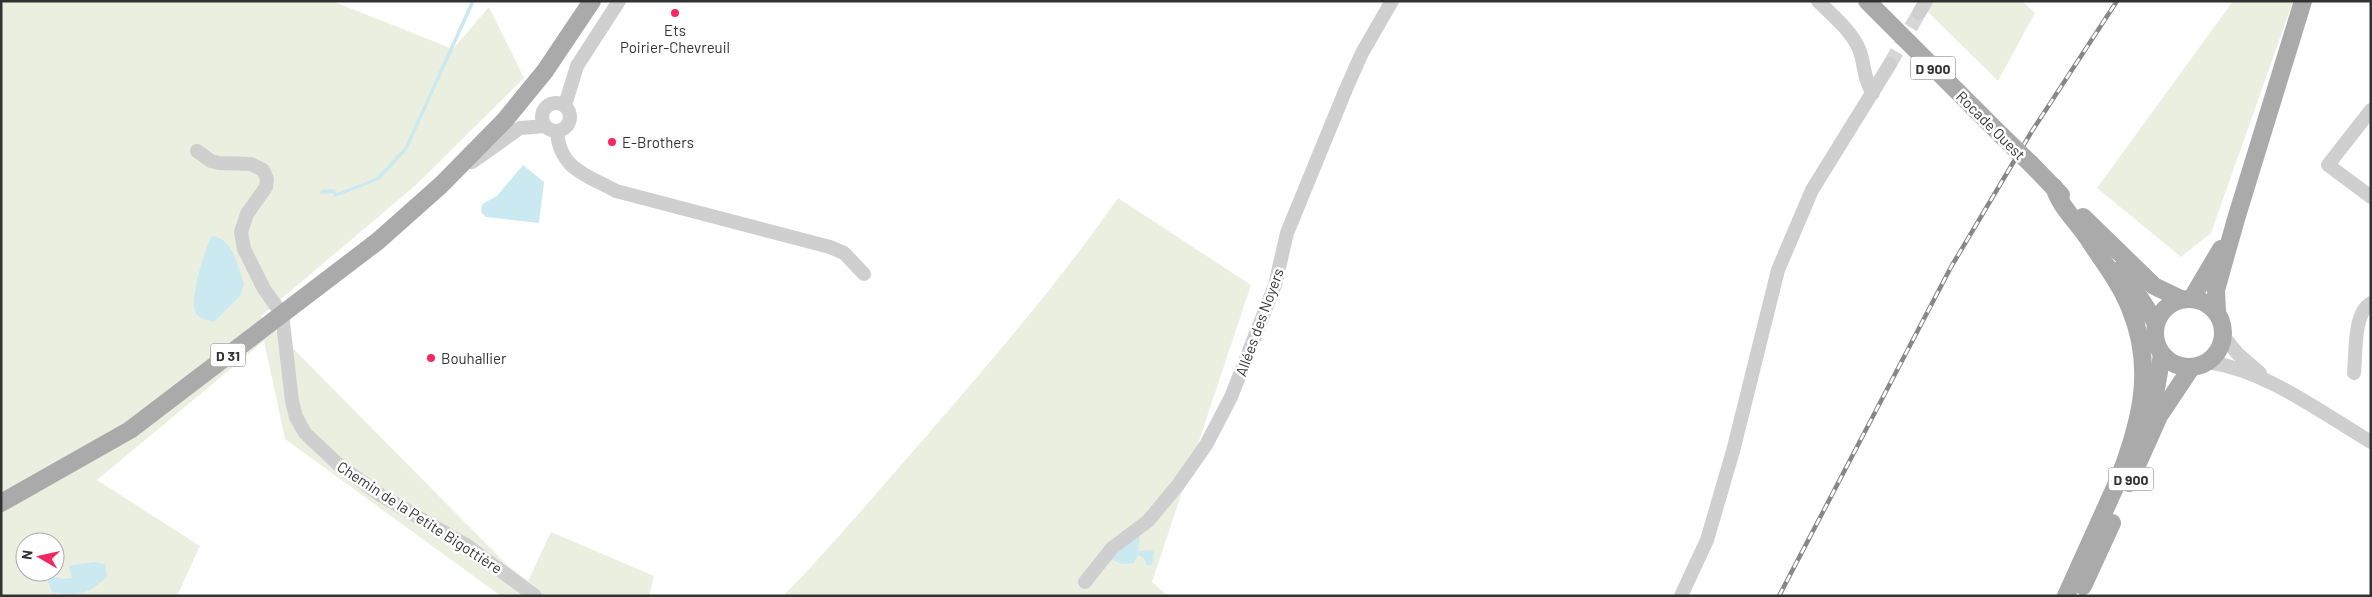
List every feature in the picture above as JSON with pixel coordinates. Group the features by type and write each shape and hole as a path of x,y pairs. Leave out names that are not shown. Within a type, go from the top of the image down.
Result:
{"main road":[{"name":"D 31","path":"1,503 130,430 378,241 441,185 505,120 545,71 592,1"},
{"name":"Rocade Ouest","path":"1866,1 2154,286 2187,299"},
{"path":"2236,220 2187,299 2165,308 2156,323 2154,334 2162,355 2180,367 2191,368 2208,362 2221,346 2224,336 2217,312 2216,290 2303,1"},
{"path":"2054,187 2058,201 2088,238 2130,307 2142,344 2144,385 2138,423 2121,473"},
{"name":"Rocade Ouest","path":"2095,229 2156,323"},
{"path":"2187,299 2210,305 2217,312"},
{"name":"D 900","path":"2066,596 2121,473 2146,424 2154,400 2162,355"},
{"name":"D 900","path":"2079,596 2159,416 2191,368"}],"street":[{"path":"441,185 507,135 520,128 562,130 569,123 570,113 565,105 577,66 619,1"},
{"name":"Allées des Noyers","path":"1084,582 1112,548 1148,521 1178,484 1210,437 1231,397 1272,294 1287,233 1346,89 1362,53 1392,1"},
{"path":"1818,1 1840,22 1859,48 1868,86 1873,93"},
{"path":"1681,596 1706,540 1733,451 1778,270 1812,190 1890,64"},
{"path":"565,105 552,103 544,108 542,117 551,128 562,155 584,174 616,191 830,247 844,253 864,274"},
{"path":"2371,110 2328,165 2371,197"},
{"name":"Chemin de la Petite Bigottière","path":"197,151 211,161 219,163 251,164 263,170 267,179 266,187 247,214 242,232 244,249 264,289 282,314 292,401 296,417 305,433 340,466 382,496 466,545 535,596"},
{"path":"2354,373 2358,326 2362,311 2371,303"},
{"path":"2224,336 2238,354 2272,383"},
{"path":"2208,362 2232,366 2272,383 2371,442"}],"green space":[{"path":"1,1 332,1 453,49 489,7 524,78 416,185 261,316 508,566 528,581 551,532 654,576 649,596 501,596 285,439 264,341 97,480 200,546 177,596 1,596"},
{"path":"1932,1 2022,1 2035,13 1998,81 1926,10"},
{"path":"2233,1 2293,1 2211,233 2181,257 2097,188"},
{"path":"1118,198 1251,285 1152,582 1168,596 783,596 857,516 1002,348 1050,289"}],"water":[{"path":"471,1 475,1 407,150 379,180 335,197 333,193 320,194 321,190 334,189 337,193 376,178 405,147"},
{"path":"523,165 544,182 539,223 486,217 481,212 482,204 497,196"},
{"path":"212,236 225,242 234,254 244,284 240,296 214,322 198,316 194,304 199,272"},
{"path":"1140,535 1138,551 1151,550 1154,552 1152,565 1147,566 1144,558 1138,555 1134,563 1122,564 1107,558"},
{"path":"95,562 105,564 107,576 95,587 82,593 52,592 48,582 65,582 65,579 72,578 69,567"}],"tunnel":[{"path":"1890,64 1919,13"}],"railway":[{"path":"1779,596 1951,267 2032,131 2117,1"}],"place":[{"name":"Ets Poirier-Chevreuil","path":"675,13"},
{"name":"E-Brothers","path":"612,142"},
{"name":"Bouhallier","path":"431,358"}]}
